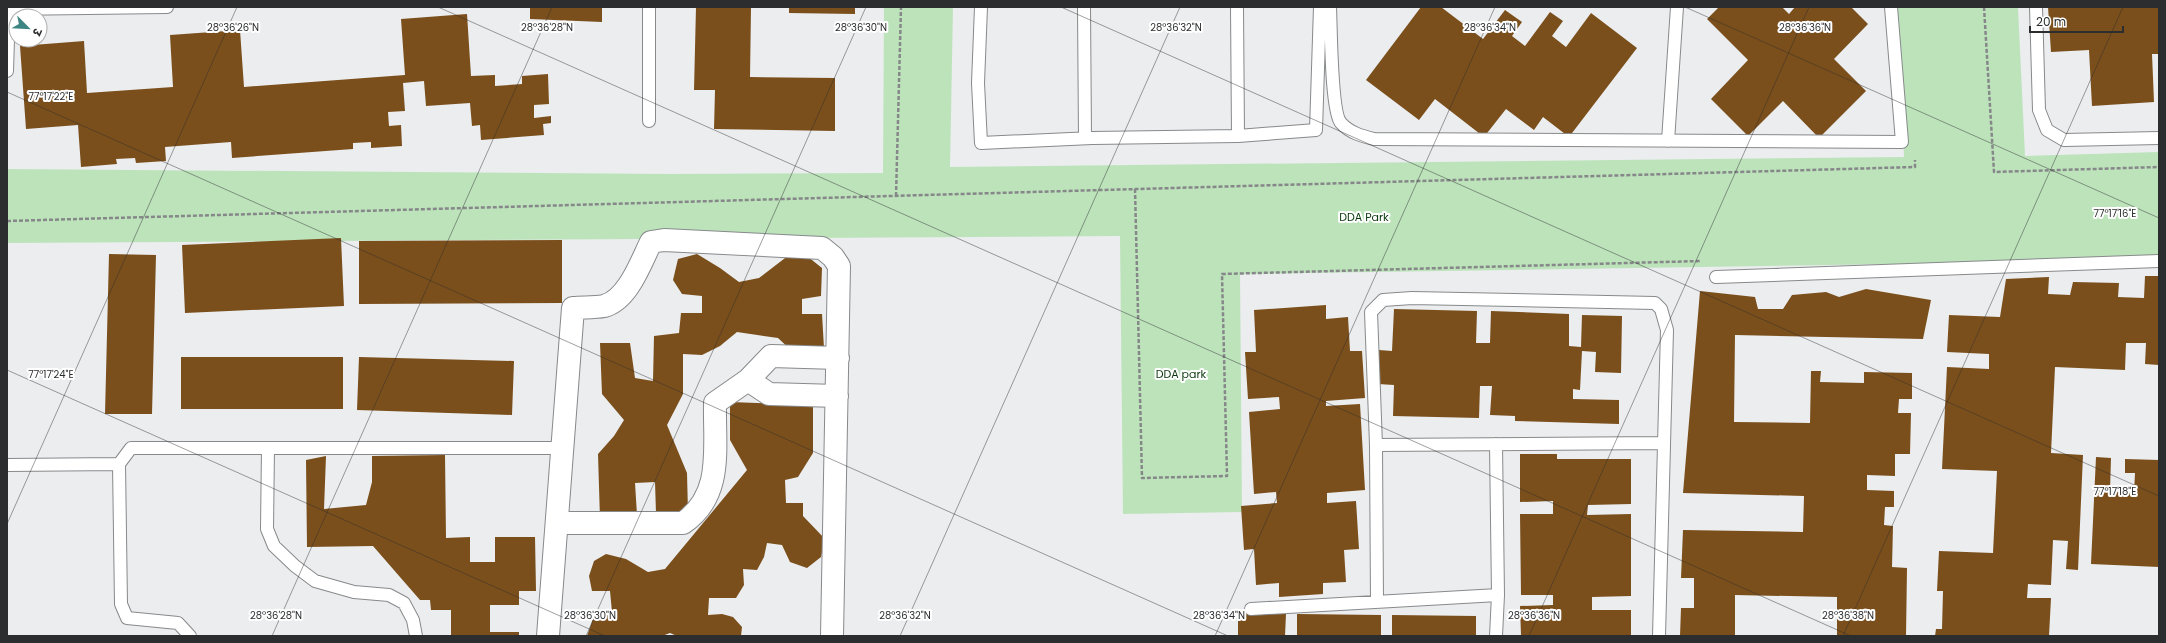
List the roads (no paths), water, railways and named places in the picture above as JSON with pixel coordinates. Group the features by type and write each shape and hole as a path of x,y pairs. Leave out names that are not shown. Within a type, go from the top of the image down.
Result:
{"street":[{"path":"548,636 573,308 605,306 622,294 635,276 651,242 664,240 822,248 833,257 839,266 832,636"},
{"path":"557,523 683,523 695,514 707,498 713,483 715,403 748,380 772,356 838,358"},
{"path":"748,380 769,394 837,396"}],"lane":[{"path":"48,8 167,7"},
{"path":"649,7 649,121"},
{"path":"981,7 978,83 981,143 1084,138 1238,136 1316,130 1320,7"},
{"path":"1084,7 1084,138"},
{"path":"1237,7 1238,136"},
{"path":"1330,7 1335,101 1340,122 1355,134 1374,139 1902,142 1891,7"},
{"path":"1668,141 1677,7"},
{"path":"2036,7 2039,110 2047,130 2064,140 2159,138"},
{"path":"7,71 8,9"},
{"path":"1716,277 2159,261"},
{"path":"1377,602 1376,444 1371,312 1383,300 1412,298 1655,303 1661,309 1667,330 1659,636"},
{"path":"1376,444 1663,443"},
{"path":"1496,444 1498,595 1496,636"},
{"path":"190,636 178,623 127,618 121,604 119,464 131,448 563,448"},
{"path":"268,448 266,529 274,546 295,566 315,581 354,592 389,595 404,603 413,620 416,636"},
{"path":"7,465 119,464"},
{"path":"1251,609 1498,595"}],"park label":[{"name":"DDA Park","path":"1364,217"},
{"name":"DDA park","path":"1181,374"}]}
